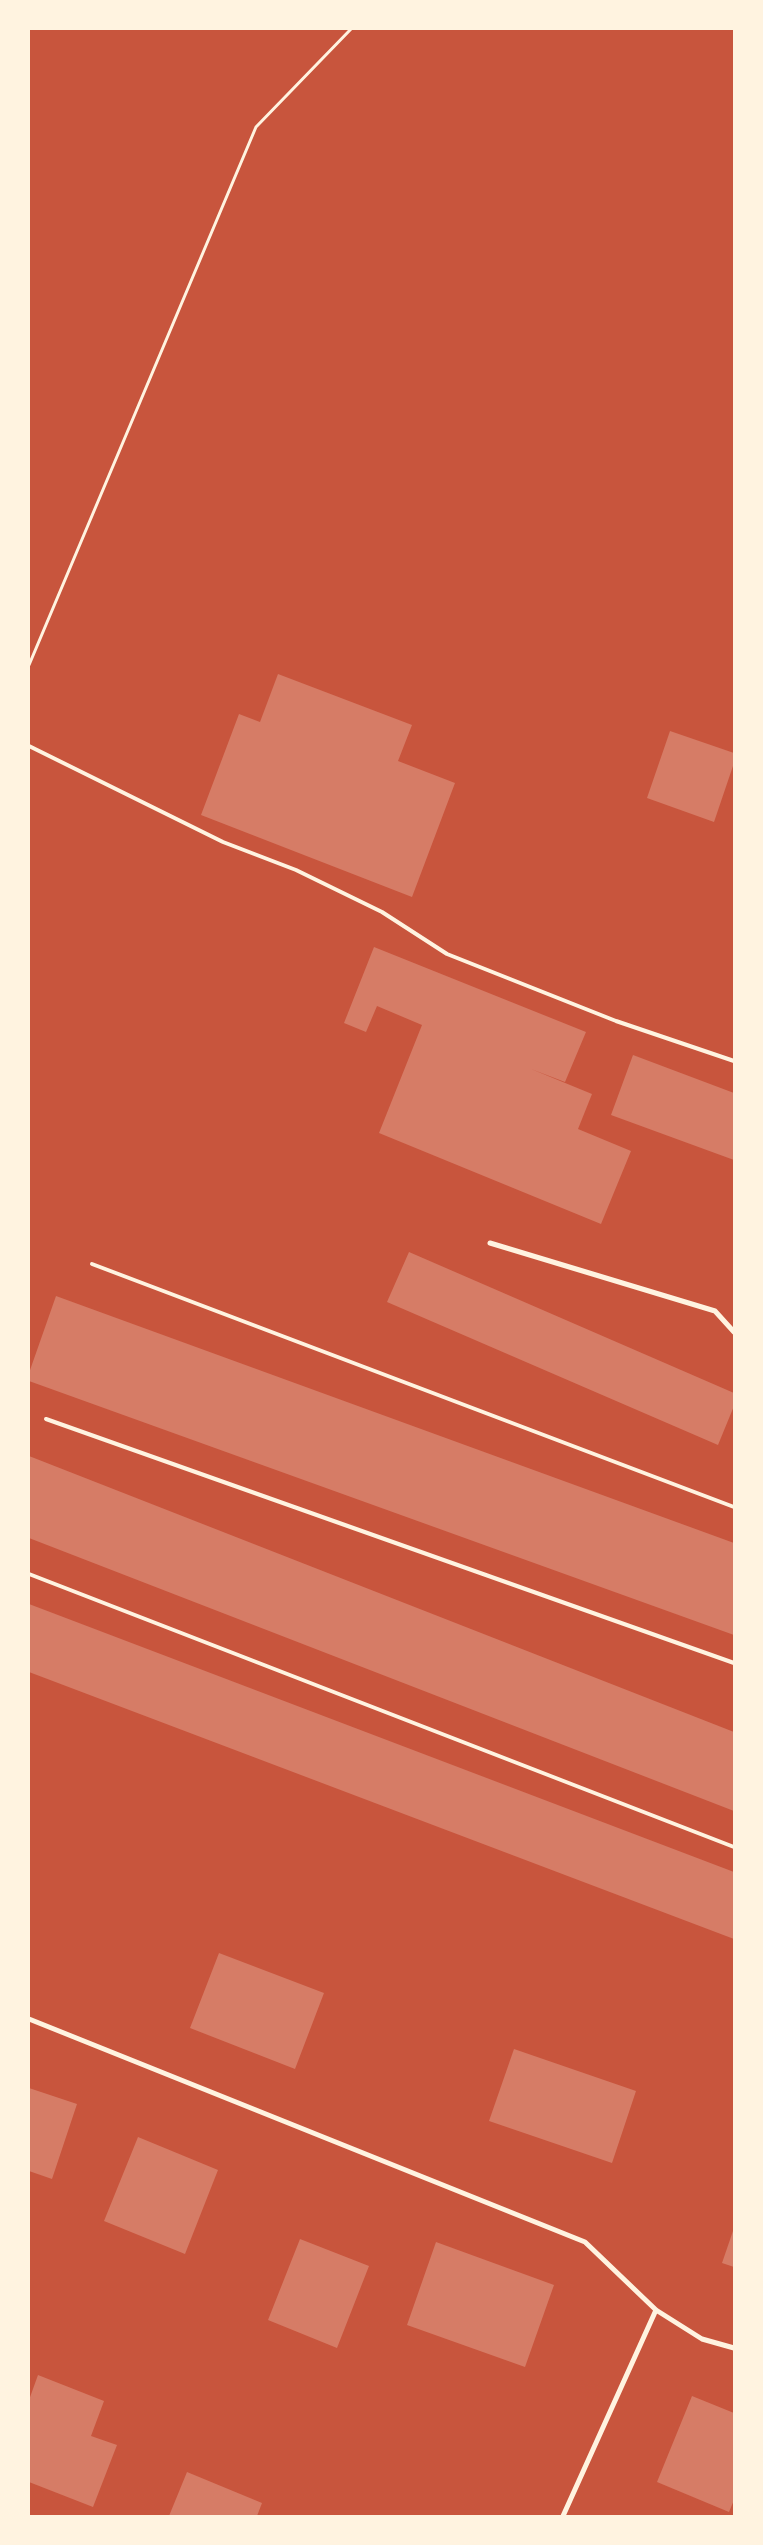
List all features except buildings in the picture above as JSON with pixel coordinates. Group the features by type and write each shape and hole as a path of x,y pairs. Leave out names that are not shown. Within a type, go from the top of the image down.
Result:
{"street":[{"path":"490,1243 715,1312 734,1332"},
{"path":"29,2019 584,2242 656,2310 702,2339 734,2348"},
{"path":"563,2516 656,2310"}],"lane":[{"path":"29,746 223,842 296,870 382,912 447,954 616,1022 734,1061"},
{"path":"92,1264 734,1507"},
{"path":"46,1419 734,1663"},
{"path":"29,1574 734,1847"}],"path":[{"path":"29,665 256,127 351,29"}]}
